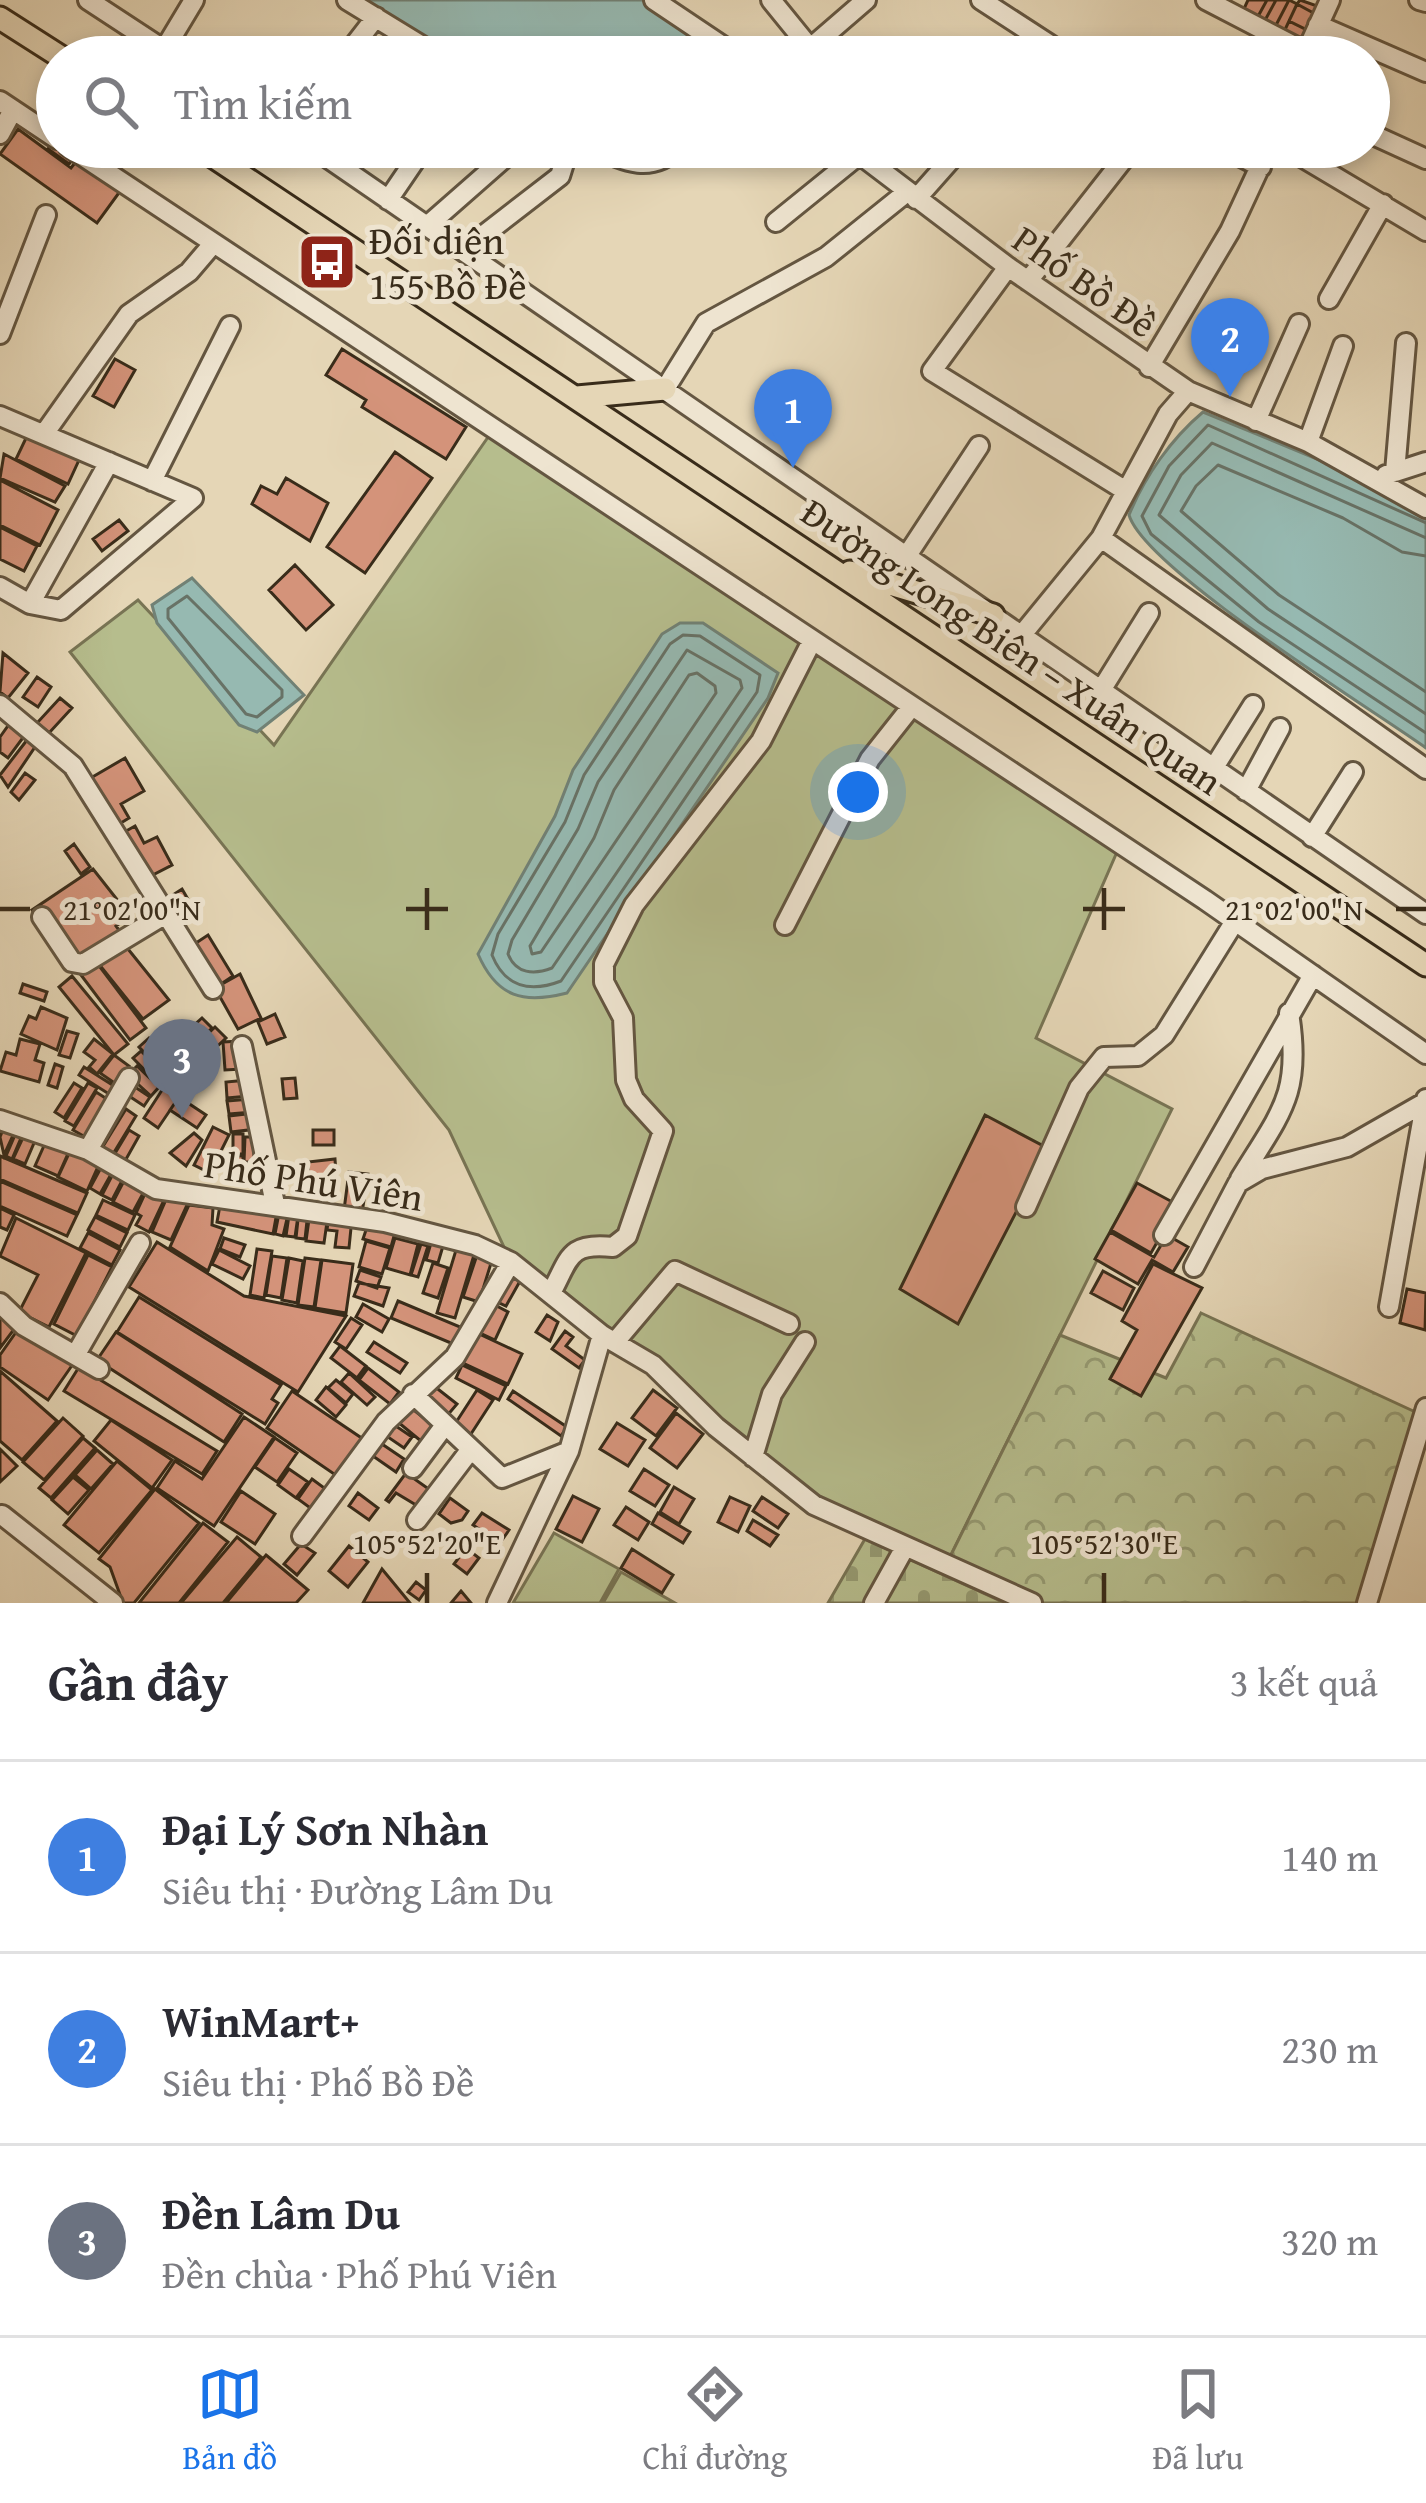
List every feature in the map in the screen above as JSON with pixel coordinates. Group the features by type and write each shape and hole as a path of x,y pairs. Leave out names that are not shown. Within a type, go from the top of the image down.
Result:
{"main road":[{"path":"0,18 36,41"},
{"name":"Đường Long Biên – Xuân Quan","path":"232,168 1418,957"},
{"path":"578,397 665,389"},
{"path":"826,565 993,615"}],"street":[{"path":"88,0 112,7 148,36"},
{"path":"178,36 194,0"},
{"path":"347,0 406,36"},
{"path":"654,0 708,36"},
{"path":"771,0 794,36"},
{"path":"825,36 866,0"},
{"path":"982,0 1025,36"},
{"path":"1206,0 1271,36"},
{"path":"1313,36 1330,0"},
{"path":"361,36 376,17"},
{"path":"1318,25 1343,36"},
{"path":"1390,56 1426,72"},
{"path":"0,134 7,106 36,125"},
{"path":"1390,143 1426,159"},
{"path":"100,168 1235,921 1426,1054"},
{"path":"342,168 1426,914"},
{"path":"388,200 410,168"},
{"path":"427,226 493,168"},
{"path":"463,251 560,176 562,168"},
{"path":"776,222 836,168"},
{"name":"Phố Bồ Đề","path":"877,168 1007,267 1188,392 1386,475 1426,508"},
{"path":"665,389 706,323 826,257 912,195 940,168"},
{"path":"1028,281 1117,168"},
{"path":"1149,367 1231,231 1261,168"},
{"path":"1321,168 1426,231"},
{"path":"1329,298 1382,204"},
{"path":"0,334 46,215"},
{"path":"44,434 129,314 189,272 212,245"},
{"path":"1007,267 932,371 1126,491"},
{"path":"1256,421 1299,325"},
{"path":"152,481 230,326"},
{"path":"1406,343 1386,475 1426,462"},
{"path":"1308,442 1342,346"},
{"path":"1020,637 1101,538 1168,414 1188,392"},
{"path":"0,416 193,498 61,610 30,604 0,587"},
{"path":"906,557 979,446"},
{"path":"30,604 109,462"},
{"path":"1101,538 1426,769"},
{"path":"1100,692 1149,613"},
{"path":"551,1293 573,1251 588,1244 613,1247 627,1236 662,1140 659,1121 634,1100 626,1081 622,1018 604,982 604,964 634,905 744,768 812,641"},
{"path":"0,705 73,766 214,989"},
{"path":"784,925 870,759 911,706"},
{"path":"1213,769 1253,706"},
{"path":"1246,791 1280,728"},
{"path":"1312,837 1352,772"},
{"path":"42,917 72,962 83,964 164,915"},
{"path":"1026,1207 1079,1088 1104,1058 1138,1056 1164,1035 1235,921"},
{"path":"1164,1235 1313,975"},
{"path":"1194,1267 1291,1091 1297,1065 1289,1013"},
{"path":"242,1046 275,1204"},
{"path":"88,1150 129,1078"},
{"path":"1238,1183 1262,1169 1347,1147 1425,1101"},
{"path":"1389,1307 1408,1225 1425,1101"},
{"name":"Phố Phú Viên","path":"0,1120 88,1150 156,1189 275,1204 433,1233 511,1262 608,1338 653,1365 814,1505 904,1550 1032,1603"},
{"path":"76,1354 140,1243"},
{"path":"302,1537 413,1394 455,1358 511,1262"},
{"path":"496,1603 569,1451 608,1338 675,1271 789,1324"},
{"path":"0,1303 24,1326 99,1369"},
{"path":"753,1456 772,1394 805,1342"},
{"path":"413,1394 502,1478 569,1451"},
{"path":"1367,1603 1426,1408"},
{"path":"413,1468 446,1425"},
{"path":"417,1520 471,1449"},
{"path":"2,1515 113,1603"},
{"path":"874,1603 904,1550"}],"green space":[{"path":"493,430 1120,845 1036,1038 1172,1109 945,1567 814,1505 511,1262 449,1130 70,652 138,600 274,745"},
{"path":"1201,1313 1424,1416 1367,1603 1037,1603 945,1567 1060,1335 1166,1378"},
{"path":"554,1533 619,1569 600,1603 513,1603"},
{"path":"865,1539 1005,1603 828,1603"},
{"path":"621,1572 675,1603 603,1603"}],"water":[{"path":"363,0 647,0 698,36 421,36"},
{"path":"1203,412 1363,478 1426,514 1426,748 1215,602 1144,539 1129,515 1135,500 1170,446"},
{"path":"192,578 304,695 257,732 239,725 157,623 152,605"},
{"path":"680,623 703,623 778,673 768,698 567,993 538,998 503,989 478,954 555,816 573,770 662,634"}],"building":[{"path":"1248,0 1267,0 1256,20 1242,13"},
{"path":"1267,0 1276,0 1263,24 1256,20"},
{"path":"1276,0 1289,0 1274,29 1263,24"},
{"path":"1289,0 1297,4 1283,34 1274,29"},
{"path":"1300,0 1323,8 1319,16 1297,4"},
{"path":"1297,4 1319,16 1311,32 1289,21"},
{"path":"1289,21 1311,32 1309,36 1283,34"},
{"path":"18,129 36,142 36,168 90,168 121,190 97,223 0,154"},
{"path":"342,349 466,427 446,459 362,407 366,400 326,375"},
{"path":"115,359 135,370 114,407 93,396"},
{"path":"27,436 79,460 68,484 16,459"},
{"path":"395,452 432,478 365,573 327,547"},
{"path":"4,454 65,486 55,502 0,478"},
{"path":"286,478 328,503 310,541 252,504 261,486 277,494"},
{"path":"0,480 58,510 40,545 0,525"},
{"path":"119,520 128,531 102,551 93,539"},
{"path":"0,527 37,546 24,571 0,559"},
{"path":"295,565 333,605 306,630 269,590"},
{"path":"3,653 28,673 8,698 0,692"},
{"path":"37,677 51,687 38,707 23,697"},
{"path":"60,698 72,708 49,733 37,723"},
{"path":"10,723 25,735 8,758 0,752 0,737"},
{"path":"27,740 35,747 8,787 0,775"},
{"path":"125,758 144,791 121,804 129,818 116,826 89,779"},
{"path":"25,773 35,780 19,800 11,792"},
{"path":"135,826 144,843 157,837 172,865 143,880 119,835"},
{"path":"74,844 90,867 81,874 65,851"},
{"path":"93,869 130,916 116,926 124,937 75,971 32,910"},
{"path":"182,889 196,913 176,924 162,902"},
{"path":"208,935 233,976 215,988 190,947"},
{"path":"124,944 169,1000 143,1019 98,963"},
{"path":"97,963 146,1028 130,1040 81,975"},
{"path":"240,974 261,1018 238,1029 215,988"},
{"path":"72,976 128,1044 114,1055 59,987"},
{"path":"23,984 47,992 44,1001 20,993"},
{"path":"41,1007 67,1018 57,1050 21,1034 29,1016 36,1019"},
{"path":"275,1014 285,1037 267,1044 258,1022"},
{"path":"202,1018 212,1028 192,1048 181,1037"},
{"path":"167,1025 191,1049 181,1059 157,1035"},
{"path":"215,1027 226,1038 206,1057 195,1046"},
{"path":"67,1031 78,1034 70,1058 59,1055"},
{"path":"149,1038 176,1065 166,1075 139,1047"},
{"path":"20,1039 40,1044 35,1060 44,1063 39,1082 0,1071 6,1052 16,1055"},
{"path":"94,1039 113,1054 97,1074 89,1067 95,1060 84,1052"},
{"path":"162,1041 180,1060 175,1064 158,1045"},
{"path":"241,1041 242,1069 225,1070 223,1042"},
{"path":"141,1051 167,1077 159,1085 133,1058"},
{"path":"114,1055 129,1066 116,1084 100,1073"},
{"path":"55,1064 63,1067 57,1088 48,1085"},
{"path":"137,1066 159,1087 151,1096 128,1075"},
{"path":"84,1067 114,1086 109,1094 79,1075"},
{"path":"295,1078 297,1098 284,1099 282,1079"},
{"path":"248,1080 249,1096 227,1098 226,1082"},
{"path":"74,1083 82,1088 64,1118 55,1112"},
{"path":"88,1083 97,1088 74,1126 65,1121"},
{"path":"129,1083 150,1097 144,1106 123,1092"},
{"path":"164,1087 179,1097 158,1128 144,1118"},
{"path":"96,1092 110,1101 87,1138 73,1130"},
{"path":"179,1097 206,1115 197,1128 170,1110"},
{"path":"251,1099 253,1112 229,1114 227,1101"},
{"path":"126,1109 136,1116 113,1154 102,1148"},
{"path":"255,1113 257,1129 231,1132 229,1116"},
{"path":"985,1115 1049,1149 958,1324 900,1289"},
{"path":"5,1125 16,1129 4,1155 0,1137"},
{"path":"213,1127 229,1135 210,1173 194,1165"},
{"path":"18,1128 24,1131 12,1159 6,1156"},
{"path":"129,1130 139,1136 125,1161 114,1155"},
{"path":"313,1130 334,1130 334,1145 313,1145"},
{"path":"26,1131 37,1136 25,1164 13,1159"},
{"path":"194,1133 202,1140 186,1166 170,1153"},
{"path":"233,1134 243,1134 243,1154 233,1154"},
{"path":"245,1137 254,1137 254,1162 244,1162"},
{"path":"47,1139 70,1149 58,1176 35,1166"},
{"path":"71,1149 100,1162 87,1191 58,1177"},
{"path":"0,1156 87,1193 78,1213 0,1179"},
{"path":"234,1156 243,1156 243,1184 234,1184"},
{"path":"335,1159 337,1190 310,1192 308,1162"},
{"path":"245,1163 255,1163 255,1184 245,1184"},
{"path":"103,1164 114,1169 100,1194 90,1188"},
{"path":"115,1170 125,1175 112,1200 102,1195"},
{"path":"349,1172 368,1174 362,1213 344,1210"},
{"path":"127,1175 147,1186 133,1212 113,1202"},
{"path":"0,1181 77,1215 67,1236 0,1206"},
{"path":"1137,1183 1178,1205 1151,1253 1111,1230"},
{"path":"148,1187 166,1196 149,1232 136,1225 141,1216 136,1213"},
{"path":"168,1195 188,1203 171,1240 152,1232"},
{"path":"103,1200 135,1215 128,1230 96,1215"},
{"path":"221,1200 277,1212 273,1234 217,1222"},
{"path":"189,1205 213,1208 212,1225 224,1229 208,1271 170,1247"},
{"path":"0,1208 14,1215 7,1230 0,1227"},
{"path":"280,1208 289,1210 283,1236 275,1234"},
{"path":"290,1208 299,1209 295,1237 286,1236"},
{"path":"299,1210 308,1212 305,1239 296,1238"},
{"path":"310,1212 328,1215 324,1243 306,1241"},
{"path":"329,1215 352,1218 349,1248 335,1247 337,1231 327,1230"},
{"path":"95,1217 127,1233 120,1247 88,1230"},
{"path":"16,1218 86,1253 49,1327 19,1312 38,1275 0,1256"},
{"path":"369,1221 396,1229 391,1247 363,1239"},
{"path":"1110,1232 1154,1257 1167,1235 1188,1247 1173,1272 1152,1260 1138,1284 1095,1259"},
{"path":"88,1233 120,1250 112,1265 80,1248"},
{"path":"224,1238 245,1245 240,1257 220,1249"},
{"path":"395,1238 418,1244 410,1275 386,1268"},
{"path":"366,1241 390,1248 382,1274 359,1267"},
{"path":"157,1242 244,1296 346,1316 298,1392 129,1287"},
{"path":"431,1243 443,1246 438,1263 426,1260"},
{"path":"421,1244 428,1246 418,1277 411,1275"},
{"path":"257,1249 272,1251 264,1298 250,1295"},
{"path":"219,1250 250,1266 243,1279 212,1264"},
{"path":"456,1250 474,1255 455,1318 437,1313"},
{"path":"88,1255 112,1267 77,1336 54,1324"},
{"path":"477,1255 492,1260 479,1302 463,1297"},
{"path":"272,1256 287,1258 281,1298 266,1295"},
{"path":"289,1258 303,1261 297,1303 282,1300"},
{"path":"305,1258 321,1260 314,1307 298,1305"},
{"path":"322,1260 353,1264 346,1313 315,1308"},
{"path":"433,1263 448,1268 438,1298 423,1293"},
{"path":"1153,1264 1202,1288 1141,1396 1110,1379 1137,1330 1122,1321"},
{"path":"511,1267 524,1274 506,1306 493,1300"},
{"path":"360,1270 381,1277 377,1288 356,1281"},
{"path":"1103,1271 1134,1288 1123,1310 1091,1293"},
{"path":"359,1283 389,1288 383,1306 354,1296"},
{"path":"1407,1289 1426,1293 1425,1330 1400,1323"},
{"path":"139,1297 281,1385 272,1399 278,1403 265,1424 117,1332"},
{"path":"398,1301 465,1329 458,1346 391,1318"},
{"path":"363,1304 389,1319 382,1332 356,1317"},
{"path":"493,1304 508,1312 495,1340 480,1333"},
{"path":"547,1315 558,1322 550,1341 536,1332"},
{"path":"0,1317 15,1328 0,1348"},
{"path":"351,1318 362,1325 346,1349 335,1342"},
{"path":"19,1328 73,1364 48,1400 0,1367 0,1355"},
{"path":"565,1331 573,1337 566,1346 585,1360 579,1368 552,1349"},
{"path":"116,1332 242,1414 224,1442 97,1360"},
{"path":"477,1333 522,1354 508,1384 463,1363"},
{"path":"374,1342 407,1363 400,1373 367,1352"},
{"path":"340,1346 366,1366 357,1378 331,1358"},
{"path":"462,1365 506,1386 499,1400 456,1378"},
{"path":"79,1367 217,1451 202,1474 64,1391"},
{"path":"368,1368 399,1392 390,1404 359,1380"},
{"path":"0,1371 57,1421 22,1460 0,1441"},
{"path":"349,1373 375,1397 367,1405 341,1382"},
{"path":"336,1380 353,1394 346,1403 328,1388"},
{"path":"434,1386 457,1404 446,1417 423,1399"},
{"path":"326,1387 346,1405 336,1417 316,1400"},
{"path":"477,1390 493,1400 469,1437 453,1427"},
{"path":"653,1390 677,1408 656,1436 632,1418"},
{"path":"292,1391 363,1439 337,1476 267,1428"},
{"path":"513,1391 567,1427 561,1436 508,1399"},
{"path":"405,1403 439,1430 427,1446 393,1418"},
{"path":"676,1413 703,1434 677,1468 650,1448"},
{"path":"244,1417 274,1437 214,1526 157,1488 175,1461 202,1479"},
{"path":"63,1418 83,1436 44,1480 23,1462"},
{"path":"111,1420 172,1460 152,1488 94,1441"},
{"path":"390,1422 412,1437 404,1448 382,1433"},
{"path":"617,1423 645,1440 628,1466 600,1449"},
{"path":"83,1438 95,1448 51,1498 39,1488"},
{"path":"275,1438 297,1453 277,1482 255,1467"},
{"path":"379,1442 404,1459 396,1472 370,1454"},
{"path":"0,1449 17,1466 0,1482"},
{"path":"97,1450 113,1464 91,1489 75,1475"},
{"path":"117,1461 152,1490 99,1553 64,1525"},
{"path":"289,1469 308,1482 296,1498 278,1485"},
{"path":"644,1469 669,1485 655,1506 630,1491"},
{"path":"406,1473 433,1492 421,1508 396,1493 386,1500"},
{"path":"73,1477 89,1490 68,1514 52,1500"},
{"path":"312,1479 327,1490 313,1510 298,1499"},
{"path":"674,1487 694,1499 679,1524 660,1512"},
{"path":"155,1489 199,1523 134,1603 123,1603 110,1567 99,1559"},
{"path":"241,1491 275,1514 255,1544 221,1522"},
{"path":"358,1493 378,1508 369,1520 349,1506"},
{"path":"573,1496 599,1509 582,1542 556,1529"},
{"path":"730,1497 750,1506 738,1532 718,1522"},
{"path":"762,1497 788,1514 778,1528 753,1511"},
{"path":"450,1498 468,1511 462,1520 451,1523 439,1514"},
{"path":"626,1507 649,1522 638,1540 614,1525"},
{"path":"482,1513 509,1530 500,1543 473,1525"},
{"path":"658,1513 690,1532 683,1543 652,1524"},
{"path":"753,1520 778,1535 770,1546 747,1531"},
{"path":"203,1523 228,1542 179,1603 139,1603"},
{"path":"237,1537 261,1557 223,1603 181,1603"},
{"path":"301,1544 315,1553 297,1575 284,1564"},
{"path":"349,1546 368,1562 348,1587 329,1571"},
{"path":"466,1548 479,1558 467,1574 454,1564"},
{"path":"632,1549 673,1575 662,1593 621,1568"},
{"path":"266,1555 308,1590 296,1603 226,1603"},
{"path":"382,1569 410,1603 363,1603"},
{"path":"416,1582 426,1590 419,1600 408,1592"},
{"path":"461,1591 471,1603 451,1603"}],"place":[{"name":"Đối diện 155 Bồ Đề","path":"327,262"},
{"name":"WinMart+","path":"1230,397"},
{"name":"Đại Lý Sơn Nhàn","path":"793,468"},
{"name":"Đền Lâm Du","path":"182,1118"}]}
